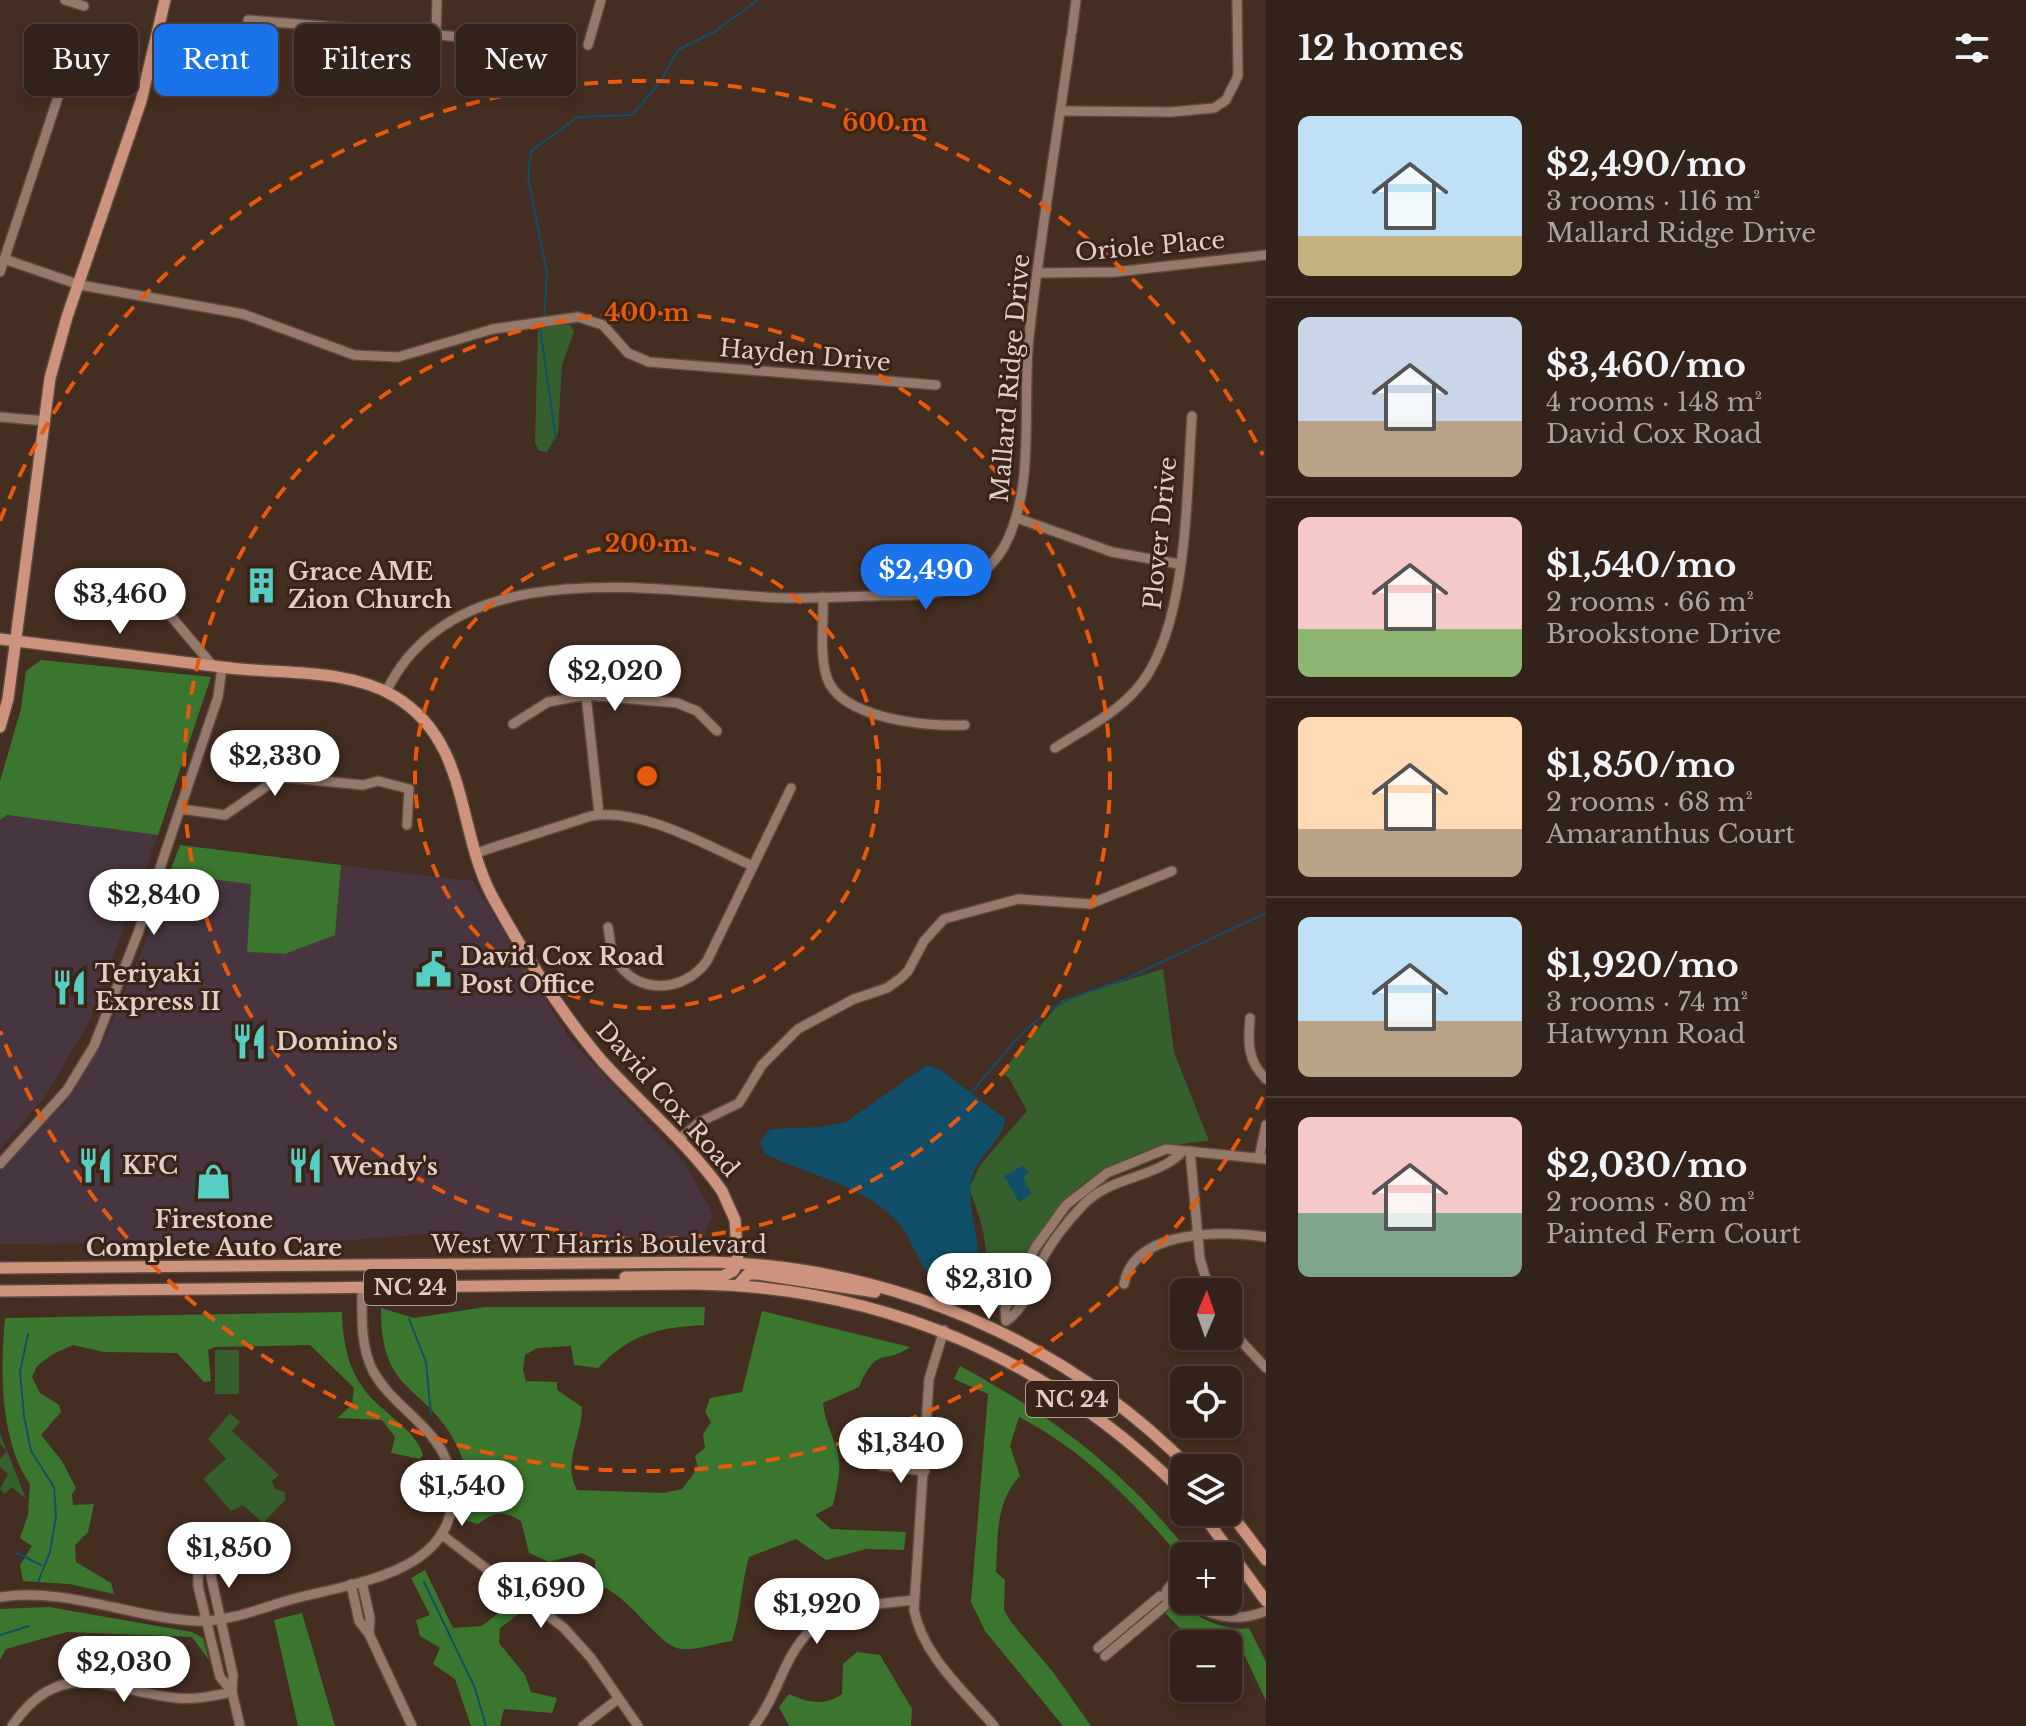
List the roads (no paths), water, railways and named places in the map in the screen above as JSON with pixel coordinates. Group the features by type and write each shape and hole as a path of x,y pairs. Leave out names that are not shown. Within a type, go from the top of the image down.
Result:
{"main road":[{"path":"0,727 8,699 55,360 141,101 165,0"},
{"name":"David Cox Road","path":"0,639 218,667 338,677 386,692 429,726 449,755 476,853 494,899 562,1010 606,1065 713,1178 729,1205 737,1232 738,1263"},
{"path":"552,1285 620,1278 723,1276 733,1271 738,1263"},
{"name":"West W T Harris Boulevard","path":"0,1268 738,1263 831,1275 1003,1326 1108,1396 1174,1454"},
{"path":"738,1285 748,1274 758,1274 930,1302"},
{"name":"West W T Harris Boulevard","path":"0,1291 738,1285 842,1300 944,1330 1021,1367 1114,1428 1170,1480"},
{"path":"1211,1526 1266,1601"},
{"path":"1240,1526 1266,1560"}],"street":[{"path":"65,0 84,6"},
{"path":"436,24 437,0"},
{"path":"588,45 601,0"},
{"name":"Mallard Ridge Drive","path":"386,692 409,654 438,630 495,604 541,591 632,587 766,597 931,596 957,589 991,565 1017,518 1022,499 1026,379 1076,0"},
{"path":"1061,111 1171,112 1214,108 1226,100 1238,76 1237,0"},
{"path":"248,20 302,24"},
{"path":"0,272 58,96"},
{"name":"Oriole Place","path":"1038,273 1115,272 1266,255"},
{"name":"Hayden Drive","path":"4,259 80,285 243,314 338,351 370,358 409,355 516,324 587,317 607,328 628,353 649,362 936,385"},
{"name":"Plover Drive","path":"1055,748 1123,703 1145,679 1168,628 1179,564 1192,416"},
{"path":"0,417 45,421"},
{"path":"1017,518 1112,552 1179,564"},
{"path":"0,1164 67,1090 94,1046 138,933 218,697 218,667 142,582"},
{"path":"823,597 826,675 842,700 861,710 878,714 938,725 965,725"},
{"path":"586,695 599,814"},
{"path":"513,724 548,702 586,695 677,703 697,711 717,731"},
{"path":"180,809 225,815 280,777 363,785 378,781 409,789 407,825"},
{"path":"608,927 614,956 631,976 656,986 683,982 707,961 791,788"},
{"path":"476,853 599,814 638,818 753,866"},
{"path":"678,1140 700,1122 739,1103 762,1065 798,1029 854,999 887,988 901,978 924,941 944,919 1018,899 1090,904 1172,871"},
{"path":"1250,1018 1249,1051 1254,1064 1266,1079"},
{"path":"1003,1326 1005,1309 1035,1248 1066,1205 1093,1182 1128,1162 1166,1149 1263,1159 1266,1125"},
{"path":"1186,1151 1200,1259 1206,1278"},
{"path":"1003,1326 1017,1314 1045,1254 1086,1202 1131,1175 1172,1162 1186,1151"},
{"path":"1124,1284 1129,1267 1143,1255 1176,1238 1226,1232 1266,1237"},
{"path":"0,1597 57,1594 151,1616 207,1621 362,1582 415,1562 441,1534 452,1495 448,1463 432,1433 390,1394 372,1370 363,1338 362,1287"},
{"path":"944,1330 929,1379 914,1600 917,1624 925,1642 994,1726"},
{"path":"1242,1342 1266,1368"},
{"path":"881,1466 925,1471"},
{"path":"441,1534 564,1628 591,1658 638,1726"},
{"path":"232,1692 220,1677 197,1580 211,1559 240,1726"},
{"path":"362,1582 370,1618 369,1634"},
{"path":"1102,1652 1167,1604 1170,1583"},
{"path":"351,1584 359,1621 369,1634 412,1726"},
{"path":"754,1726 767,1708 799,1641 817,1622 849,1608 914,1600"},
{"path":"1216,1614 1227,1617 1253,1616 1266,1611"},
{"path":"12,1726 38,1697 80,1681 101,1681 180,1699 232,1692"},
{"path":"583,1726 618,1699"}],"water":[{"path":"927,1065 941,1070 1005,1119 999,1135 973,1174 970,1196 978,1261 970,1286 957,1291 945,1290 928,1274 908,1236 887,1212 855,1191 765,1154 760,1142 770,1129 820,1127 846,1122"},
{"path":"1022,1166 1029,1172 1023,1178 1032,1194 1019,1202 1004,1176"}],"waterway":[{"path":"544,316 547,274 528,177 531,151 578,117 632,115 660,82 678,50 714,32 758,0"},
{"path":"540,328 556,439"},
{"path":"972,1092 1021,1034 1049,1010 1069,999 1130,977 1266,913"},
{"path":"409,1319 426,1362 431,1415"},
{"path":"28,1334 20,1372 24,1416 31,1451 54,1487 56,1516 50,1552 38,1582"},
{"path":"17,1553 41,1565"},
{"path":"424,1582 475,1688 486,1726"},
{"path":"0,1635 29,1626"}],"place":[{"name":"Grace AME Zion Church","path":"262,585"},
{"name":"David Cox Road Post Office","path":"434,970"},
{"name":"Teriyaki Express II","path":"69,987"},
{"name":"Domino's","path":"250,1041"},
{"name":"KFC","path":"96,1165"},
{"name":"Wendy's","path":"305,1166"},
{"name":"Firestone Complete Auto Care","path":"214,1182"}]}
